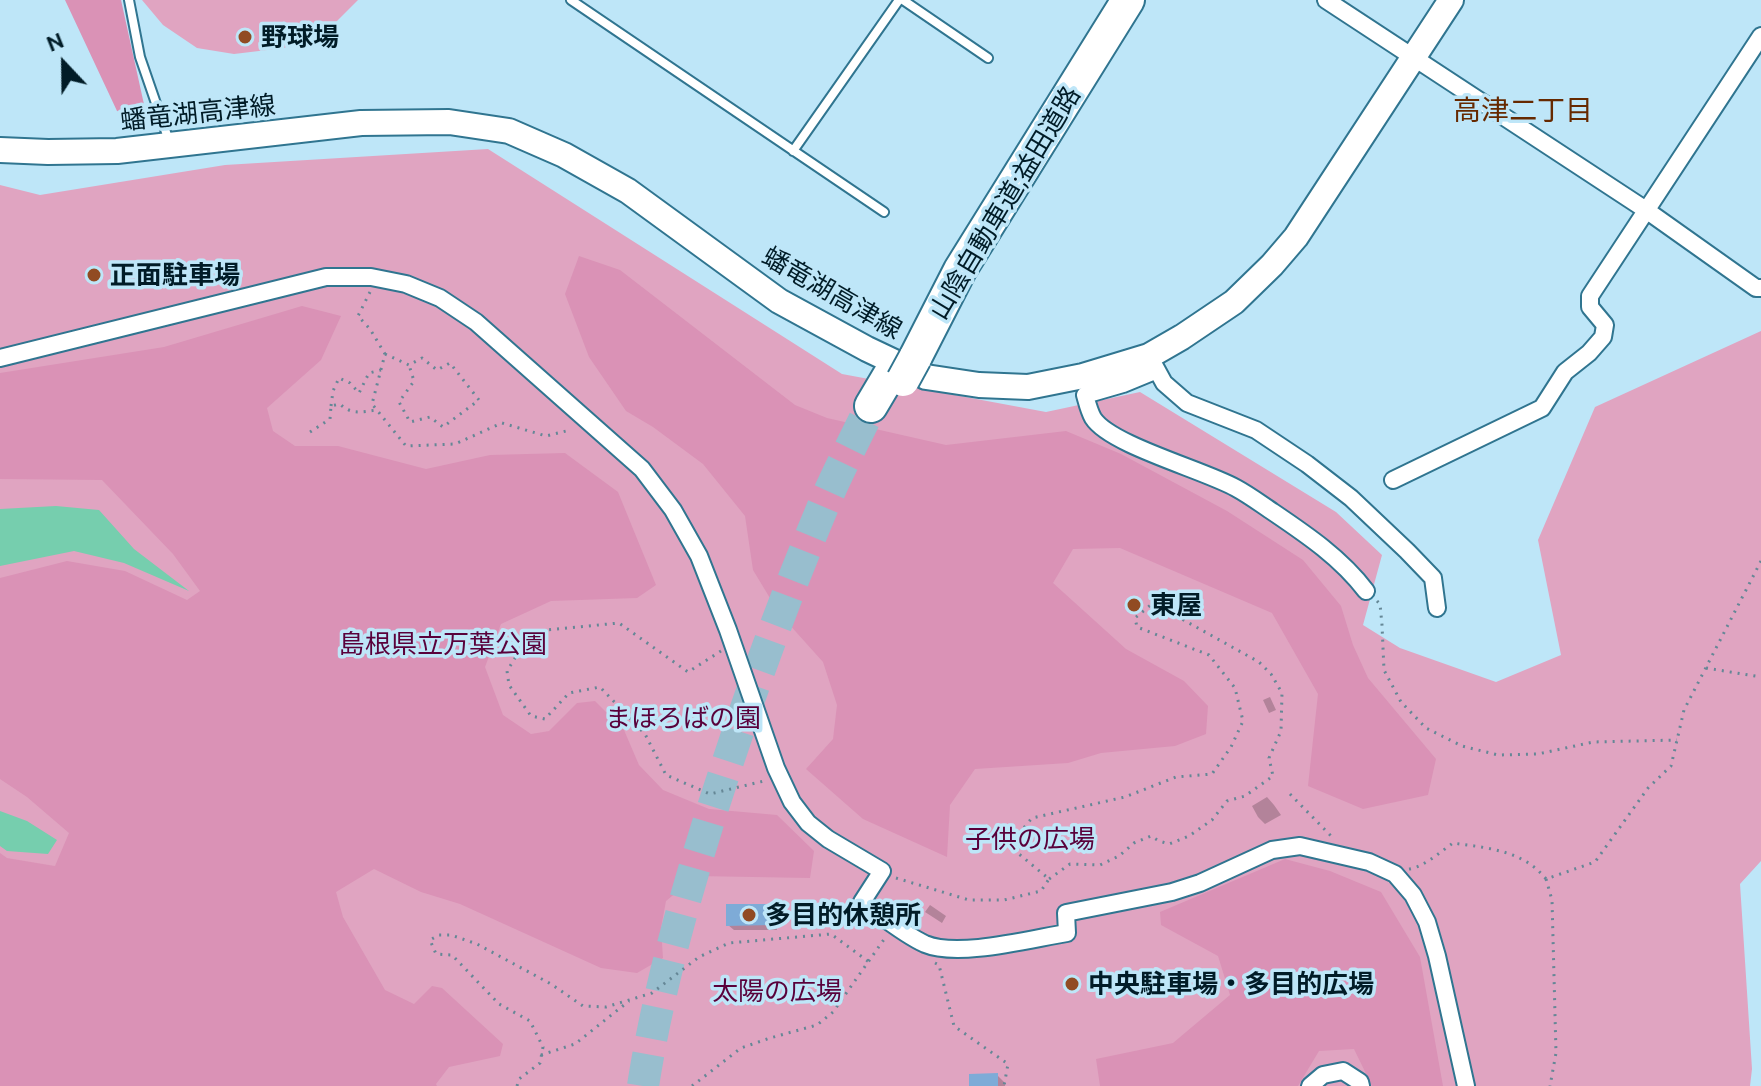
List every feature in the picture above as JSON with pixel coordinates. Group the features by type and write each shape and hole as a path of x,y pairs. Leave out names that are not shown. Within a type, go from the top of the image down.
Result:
{"highway":[{"name":"山陰自動車道;益田道路","path":"903,366 951,265 1116,0"},
{"name":"山陰自動車道;益田道路","path":"878,407 1128,0"}],"main road":[{"name":"蟠竜湖高津線","path":"0,150 117,151 361,123 449,122 509,131 564,155 628,191 779,301 867,349 926,377 979,385 1028,387 1153,363 1182,337 1234,302 1296,237 1451,0"}],"street":[{"path":"1326,0 1646,210 1756,288 1761,288"},
{"path":"1393,480 1542,408 1565,372 1603,337 1605,325 1590,307 1590,296 1761,36"},
{"path":"0,358 326,277 371,277 406,284 440,298 476,322 642,469 673,510 699,556 776,768 792,802 808,823 828,839 882,871 862,902 925,943 965,950 1067,933 1066,913 1172,892 1200,883 1272,850 1300,846 1369,862 1395,874 1413,895 1427,922 1466,1086"},
{"path":"1366,591 1325,548 1239,489 1126,442 1105,429 1093,418 1085,395 1123,384 1153,363 1164,383 1187,403 1256,430 1351,498 1433,578 1437,608"},
{"path":"1310,1086 1323,1075 1343,1071 1360,1082 1361,1086"}],"lane":[{"path":"129,0 140,57 169,144"},
{"path":"571,0 884,212"},
{"path":"793,151 901,0 988,58"}],"path":[{"path":"370,292 358,316 385,354 409,365 414,381 399,402 410,422 430,417 443,427 479,400 450,363 437,370 422,358 409,365"},
{"path":"385,354 372,404 406,446 455,444 502,423 546,436 570,430"},
{"path":"310,432 330,419 333,391 339,378 350,383 359,393 369,373 381,370"},
{"path":"331,406 340,404 358,413 376,410"},
{"path":"1546,879 1595,862 1648,788 1671,766 1684,710 1761,561"},
{"path":"1366,591 1380,604 1384,670 1401,702 1426,728 1462,746 1498,755 1538,754 1593,742 1677,740"},
{"path":"882,871 902,881 969,900 1004,900 1041,891 1049,879 1070,864 1100,865 1151,836 1169,844 1189,836 1212,820 1227,801 1245,796 1273,776 1269,758 1281,731 1282,693 1271,674 1259,662 1153,603 1135,618 1137,627 1209,655 1235,688 1243,721 1231,747 1212,774 1176,777 1125,797 1032,818 1017,836 1019,854 1049,879"},
{"path":"724,650 688,672 619,623 546,630 527,639 507,671 509,685 531,716 545,719 569,693 600,687 645,734 666,775 710,794 768,780"},
{"path":"1705,668 1761,677"},
{"path":"1290,794 1329,836 1344,842"},
{"path":"1401,867 1413,870 1453,843 1507,851 1537,868 1546,879 1552,900 1556,1053 1550,1086"},
{"path":"692,1086 741,1048 817,1025 833,1012 894,924"},
{"path":"517,1086 519,1079 540,1063 543,1047 530,1021 499,1004 452,955 436,954 430,940 439,935 451,935 477,944 551,984 583,1006 606,1007 652,993 699,957 729,943 831,934 869,962"},
{"path":"925,958 939,965 954,1026 1008,1064 1004,1086"},
{"path":"541,1055 575,1044 630,1000"}],"green space":[{"path":"65,0 121,0 147,118 117,111"},
{"name":"野球場","path":"142,0 358,0 332,26 284,48 234,54 197,48 163,25"},
{"name":"島根県立万葉公園","path":"488,149 842,374 1046,412 1140,392 1336,512 1382,555 1363,625 1400,648 1496,682 1561,655 1538,540 1595,407 1761,331 1761,861 1740,884 1752,1069 1750,1086 0,1086 0,185 40,195 225,165"},
{"path":"579,256 620,270 795,405 827,418 946,445 1066,431 1121,454 1227,511 1303,560 1341,606 1353,645 1368,678 1436,759 1428,795 1363,809 1308,786 1318,694 1272,613 1120,548 1073,549 1053,583 1126,649 1184,681 1208,706 1206,734 1175,746 1101,753 1068,763 975,769 950,805 947,857 863,819 806,769 833,739 837,705 823,662 779,613 753,570 745,516 703,464 626,411 589,357 565,294"},
{"path":"302,306 341,316 321,360 267,408 273,431 295,446 338,446 426,469 490,455 565,453 618,492 656,585 637,598 551,601 501,624 485,667 503,715 531,734 549,731 577,703 595,701 624,730 639,765 663,790 709,809 777,815 814,851 810,878 696,876 666,901 661,928 663,958 637,973 601,968 374,869 336,892 343,917 385,990 414,1004 432,986 442,988 503,1044 500,1056 449,1067 437,1086 0,1086 0,853 7,858 55,866 69,833 27,797 0,779 0,578 67,561 125,571 187,600 200,591 173,554 102,480 0,479 0,373 164,347"},
{"path":"1285,859 1330,871 1381,892 1420,957 1443,1086 1372,1086 1354,1049 1319,1051 1298,1086 1100,1086 1096,1059 1173,1043 1230,995 1218,956 1161,925 1160,912"}],"shaded area":[{"path":"56,506 99,510 134,549 189,591 124,563 74,551 0,566 0,509"},
{"path":"0,811 27,821 57,840 48,854 7,851 0,846"}],"building":[{"name":"多目的休憩所","path":"726,904 772,904 772,925 726,926"},
{"path":"998,1073 998,1086 969,1086 969,1074"}],"tunnel":[{"path":"643,1086 655,1019 680,919 734,743 804,554 831,488 871,406"}],"place":[{"name":"野球場","path":"245,37"},
{"name":"正面駐車場","path":"94,275"},
{"name":"東屋","path":"1134,605"},
{"name":"多目的休憩所","path":"749,915"},
{"name":"中央駐車場・多目的広場","path":"1072,984"}],"district":[{"name":"高津二丁目","path":"1523,111"}],"park label":[{"name":"まほろばの園","path":"683,718"},
{"name":"子供の広場","path":"1030,839"},
{"name":"太陽の広場","path":"777,991"}]}
